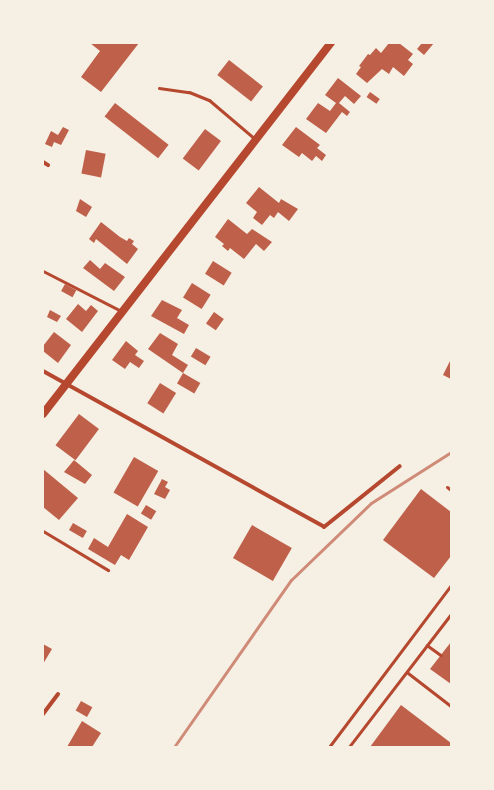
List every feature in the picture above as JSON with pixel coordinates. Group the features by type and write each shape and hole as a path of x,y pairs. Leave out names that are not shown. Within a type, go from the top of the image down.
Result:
{"main road":[{"path":"43,414 68,384 331,43"}],"street":[{"path":"43,162 48,165"},
{"path":"43,371 324,527 400,466"},
{"path":"43,714 58,694"}],"lane":[{"path":"159,88 189,92 209,100 256,140"},
{"path":"43,271 123,312"},
{"path":"447,487 451,490"},
{"path":"43,531 108,570"},
{"path":"329,747 451,585"}],"path":[{"path":"349,747 451,614"},
{"path":"427,645 441,655"},
{"path":"407,672 451,706"}],"building":[{"path":"90,43 139,43 101,92 81,77 100,51"},
{"path":"389,43 399,43 413,54 408,60 413,64 404,76 393,67 389,74 382,69 367,83 356,74 361,67 359,66 368,54 370,55 376,48 381,53"},
{"path":"422,43 434,43 424,55 417,49"},
{"path":"229,60 263,86 251,101 217,75"},
{"path":"338,78 361,96 354,104 345,96 339,103 350,112 347,116 342,112 326,133 306,119 318,103 330,111 336,103 325,95"},
{"path":"370,92 380,99 376,104 367,97"},
{"path":"115,103 169,145 158,158 105,116"},
{"path":"63,127 69,130 61,145 54,142 52,147 45,144 51,131 58,135"},
{"path":"296,127 320,145 317,148 326,155 322,161 316,156 312,161 302,153 299,157 282,145"},
{"path":"205,129 221,141 199,171 183,159"},
{"path":"86,150 106,154 101,177 81,174"},
{"path":"259,187 279,203 281,199 298,209 289,221 278,212 274,218 270,215 262,225 253,218 257,212 246,203"},
{"path":"80,199 92,207 86,217 76,211"},
{"path":"228,219 247,234 252,229 272,242 264,251 256,244 244,259 230,248 228,251 222,246 224,244 215,237"},
{"path":"101,222 120,237 127,241 129,238 134,241 132,244 138,249 127,264 96,239 94,243 89,239"},
{"path":"90,260 100,269 105,263 125,277 114,291 83,268"},
{"path":"213,261 232,273 224,285 205,274"},
{"path":"192,283 211,295 202,309 183,297"},
{"path":"65,284 76,290 72,297 61,291"},
{"path":"162,300 182,310 177,318 189,325 184,334 151,316"},
{"path":"78,304 86,311 91,305 98,311 82,332 66,319"},
{"path":"50,310 61,316 57,322 47,317"},
{"path":"214,312 224,319 216,330 206,323"},
{"path":"54,332 71,345 58,363 43,351 43,346"},
{"path":"160,333 178,344 172,355 188,365 183,373 148,349"},
{"path":"126,341 138,351 135,355 144,361 139,368 130,362 125,369 112,360"},
{"path":"196,348 211,357 205,365 191,357"},
{"path":"451,359 451,379 443,375"},
{"path":"183,373 200,383 194,393 177,383"},
{"path":"160,383 176,393 163,413 147,403"},
{"path":"79,414 99,429 75,460 56,445"},
{"path":"134,457 158,471 138,507 114,493"},
{"path":"74,460 92,475 85,484 64,472"},
{"path":"43,469 78,498 59,520 43,507"},
{"path":"162,479 168,482 165,487 170,490 165,499 154,494"},
{"path":"421,489 451,512 451,556 434,578 383,540"},
{"path":"146,505 156,511 151,520 141,514"},
{"path":"127,514 148,527 129,560 121,555 115,565 88,549 94,538 108,547"},
{"path":"73,523 87,531 83,538 69,530"},
{"path":"252,525 292,548 273,581 233,558"},
{"path":"451,642 451,684 430,669"},
{"path":"43,644 52,649 43,664"},
{"path":"81,701 92,707 87,717 76,711"},
{"path":"401,705 451,743 451,747 370,747"},
{"path":"82,721 101,733 92,747 67,747"}],"railway":[{"path":"174,747 291,580 371,503 451,452"}]}
